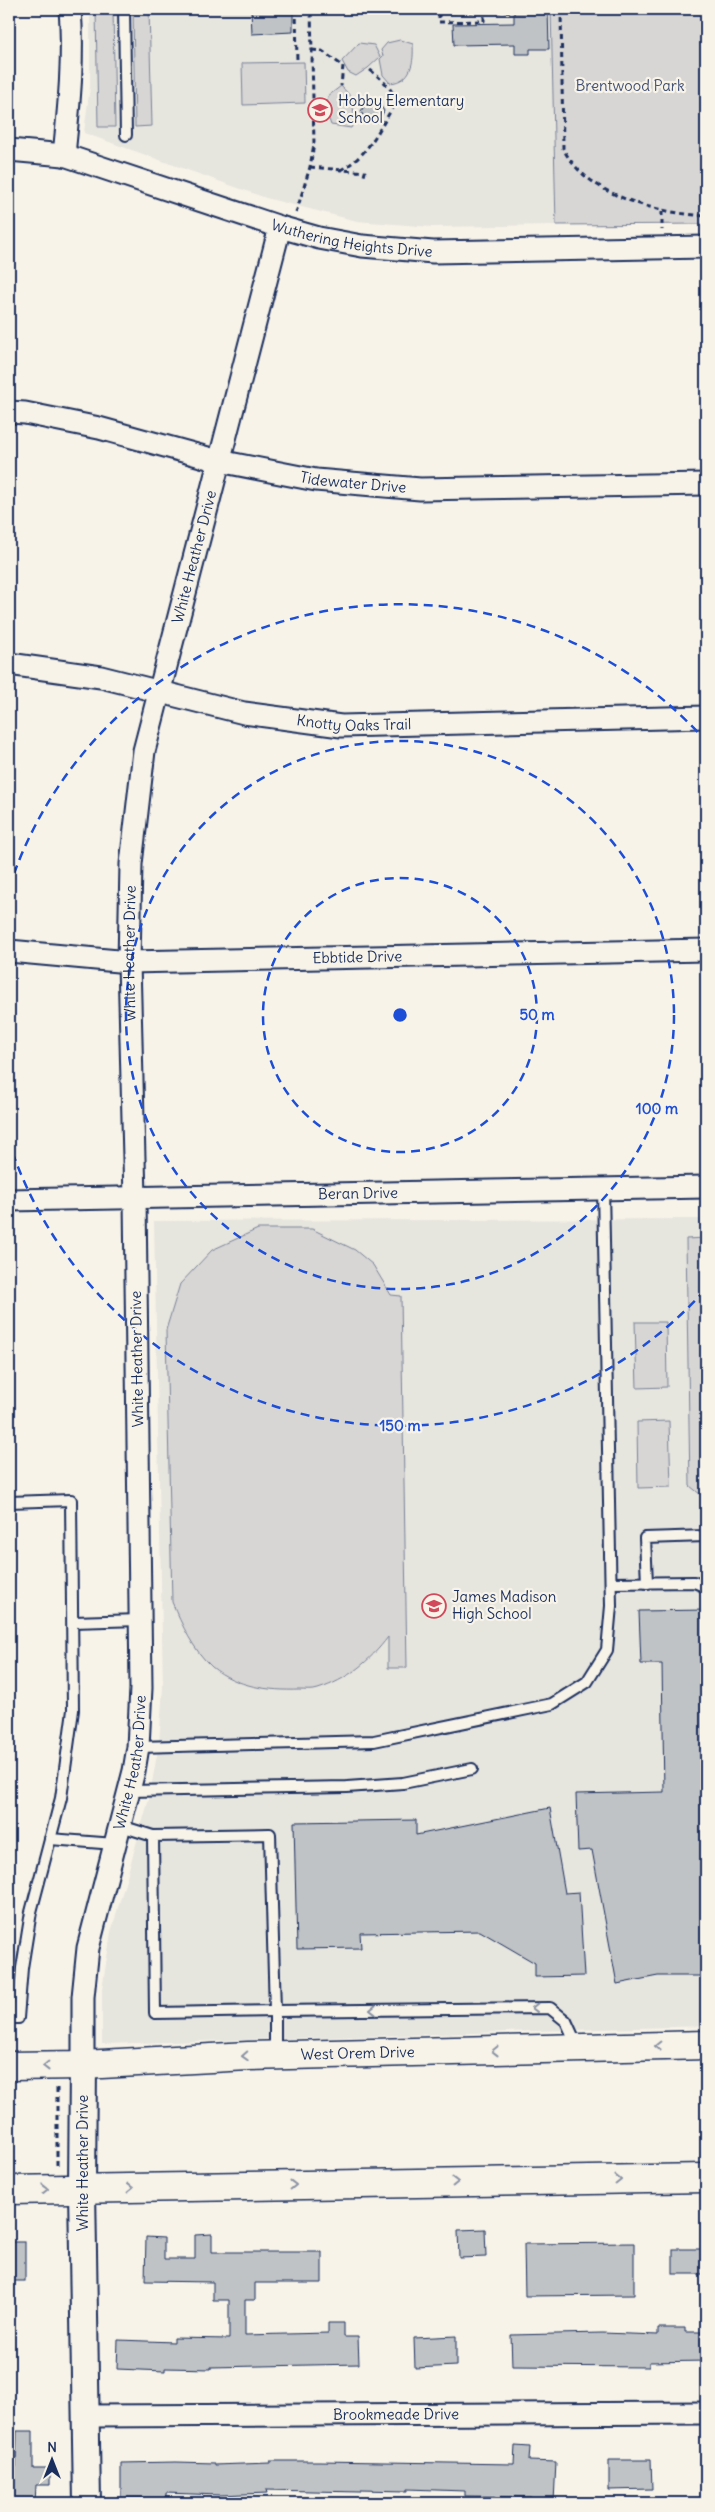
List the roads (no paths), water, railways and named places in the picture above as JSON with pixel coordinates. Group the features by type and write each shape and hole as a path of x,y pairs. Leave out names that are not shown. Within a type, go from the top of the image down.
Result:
{"main road":[{"name":"West Orem Drive","path":"9,2066 83,2065 275,2056 706,2045"},
{"path":"9,2190 706,2178"}],"street":[{"path":"64,156 71,91 72,36 70,9"},
{"name":"Wuthering Heights Drive","path":"9,150 64,156 285,228 362,246 433,252 706,247"},
{"name":"White Heather Drive","path":"87,2503 82,2189 83,1997 88,1948 129,1791 138,1747 140,1620 135,1198 129,962 132,854 144,751 219,461 285,228"},
{"name":"Tidewater Drive","path":"9,412 25,413 99,428 219,461 316,480 420,489 706,484"},
{"name":"Knotty Oaks Trail","path":"9,664 101,676 244,713 341,726 706,717"},
{"name":"Ebbtide Drive","path":"9,951 129,962 706,950"},
{"name":"Beran Drive","path":"9,1200 706,1187"},
{"name":"Brookmeade Drive","path":"85,2416 706,2413"}],"lane":[{"path":"124,9 126,135"},
{"path":"138,1747 374,1741 552,1704 587,1682 607,1650 611,1606 603,1188"},
{"path":"9,1502 71,1500 74,1710 61,1798 31,1912 22,1968 18,2018 9,2018"},
{"path":"647,1583 645,1538 706,1536"},
{"path":"611,1583 694,1582 706,1587"},
{"path":"73,1622 140,1620"},
{"path":"129,1791 375,1785 403,1783 472,1769"},
{"path":"50,1838 118,1835 270,1834 275,2056"},
{"path":"153,1836 155,2013 550,2008 566,2021 579,2049"}],"place":[{"name":"Hobby Elementary School","path":"320,110"},
{"name":"James Madison High School","path":"434,1606"}],"park label":[{"name":"Brentwood Park","path":"630,86"}]}
